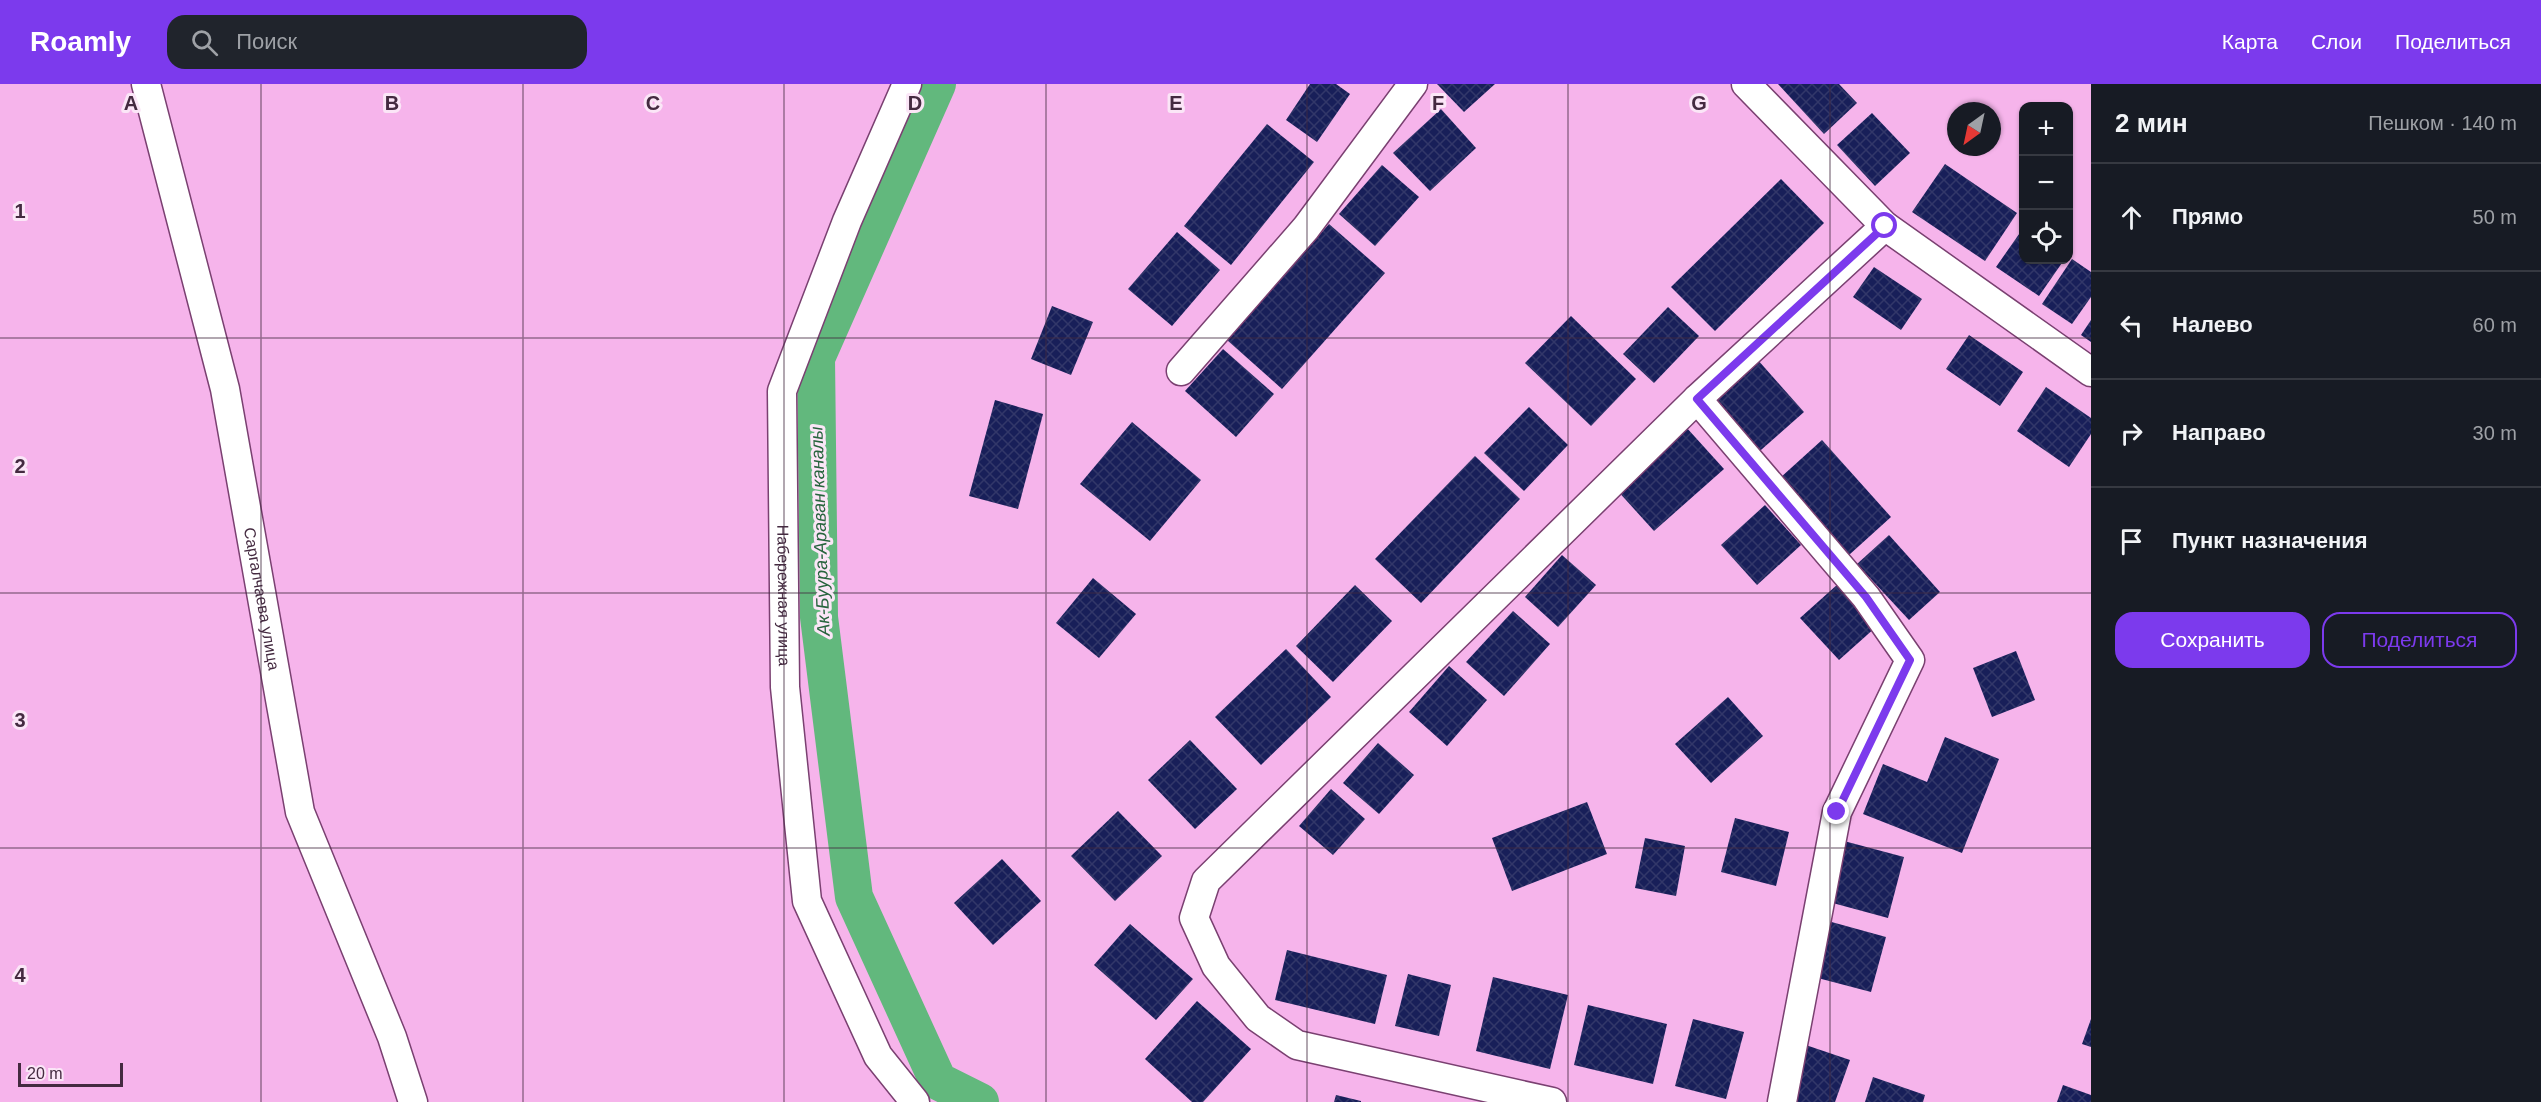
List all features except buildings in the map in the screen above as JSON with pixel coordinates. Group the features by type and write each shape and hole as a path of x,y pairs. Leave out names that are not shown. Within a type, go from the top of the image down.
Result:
{"street":[{"name":"Саргалчаева улица","path":"146,84 225,390 300,812 392,1037 413,1102"},
{"name":"Набережная улица","path":"907,84 847,221 782,391 785,687 807,901 878,1056 915,1102"},
{"path":"1181,371 1306,228 1413,84"},
{"path":"1746,84 1885,226 2091,372"},
{"path":"1552,1102 1297,1045 1258,1018 1216,966 1194,918 1206,881 1697,399 1885,226"},
{"path":"1697,399 1866,597 1910,660 1837,812 1782,1102"}],"waterway":[{"name":"Ак-Буура-Араван каналы","path":"937,84 816,358 819,617 854,897 938,1081 980,1102"}],"route":[{"path":"1837,812 1910,660 1866,597 1697,399 1885,226"}]}
